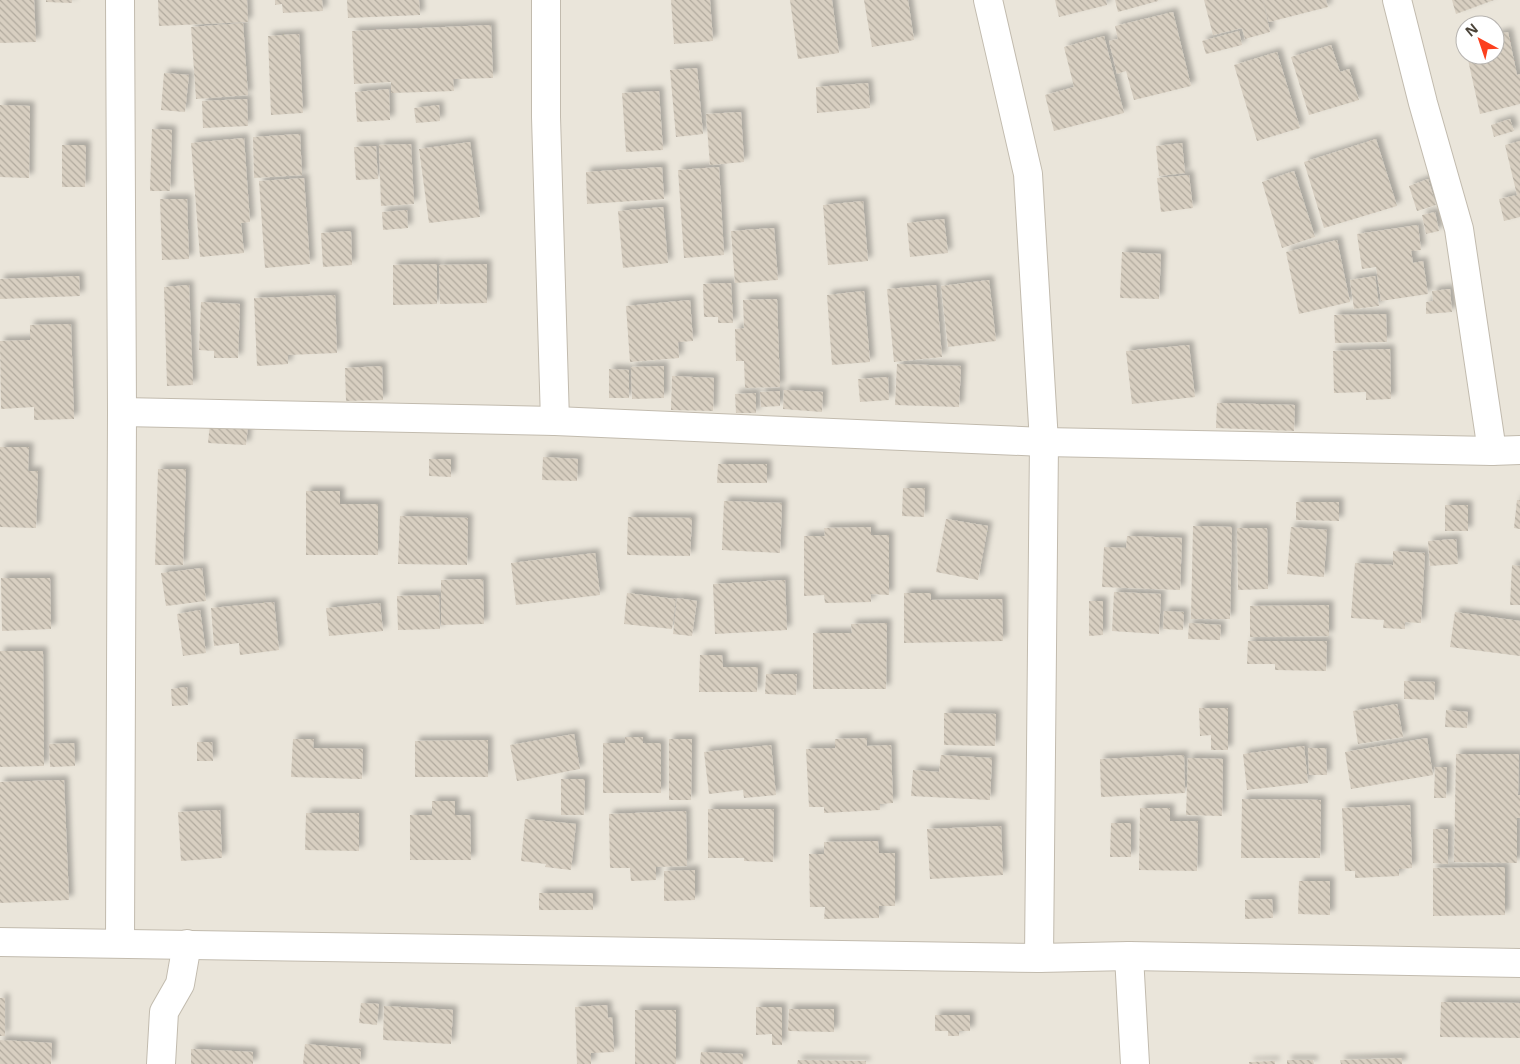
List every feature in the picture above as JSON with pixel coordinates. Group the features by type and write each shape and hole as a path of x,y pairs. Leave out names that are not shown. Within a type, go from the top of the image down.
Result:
{"street":[{"path":"120,0 122,412 120,943"},
{"path":"546,0 546,117 555,421"},
{"path":"988,0 1028,174 1044,442 1039,958"},
{"path":"1396,0 1460,228 1492,451"},
{"path":"122,412 555,421 1044,442 1520,450"},
{"path":"0,942 1039,958 1128,956 1520,963"},
{"path":"161,1064 164,1012 180,984 187,944"},
{"path":"1128,956 1135,1064"}],"shaded area":[{"path":"0,0 1520,0 1520,1064 0,1064"}],"building":[{"path":"0,0 34,0 36,42 0,43"},
{"path":"46,0 72,0 72,3 46,2"},
{"path":"158,0 247,0 248,22 159,26"},
{"path":"275,0 322,0 323,11 283,13 282,4 275,5"},
{"path":"347,0 419,0 420,15 348,18"},
{"path":"671,0 710,0 713,41 674,44"},
{"path":"790,0 832,0 839,53 798,59"},
{"path":"864,0 908,0 914,40 872,47"},
{"path":"1055,0 1106,0 1107,5 1059,17"},
{"path":"1115,0 1158,0 1158,1 1118,12"},
{"path":"1204,0 1263,0 1270,32 1245,39 1242,28 1213,35"},
{"path":"1263,0 1326,0 1328,7 1269,22"},
{"path":"1452,0 1494,0 1456,14"},
{"path":"1173,12 1191,86 1134,100 1126,71 1117,74 1109,41 1118,39 1115,26"},
{"path":"243,23 248,95 196,99 191,27"},
{"path":"491,25 493,78 453,79 454,91 391,93 391,82 354,84 352,31"},
{"path":"1239,31 1242,45 1206,54 1202,41"},
{"path":"1508,32 1517,75 1520,74 1520,104 1480,114 1469,65 1505,65 1505,33"},
{"path":"299,34 303,113 271,115 268,36"},
{"path":"1104,36 1124,113 1054,131 1045,95 1074,87 1064,47"},
{"path":"1331,45 1340,72 1349,69 1359,100 1309,115 1291,57"},
{"path":"1277,52 1300,128 1257,141 1234,65"},
{"path":"697,68 703,134 676,137 670,70"},
{"path":"164,73 189,75 185,112 161,110"},
{"path":"868,83 870,108 817,113 816,87"},
{"path":"389,89 390,120 357,122 355,92"},
{"path":"659,91 663,150 626,152 622,93"},
{"path":"247,99 248,126 203,128 202,101"},
{"path":"0,105 30,106 29,178 0,177"},
{"path":"439,105 440,121 416,123 414,108"},
{"path":"741,112 744,162 710,165 706,114"},
{"path":"1510,119 1514,131 1494,137 1491,125"},
{"path":"152,129 172,130 170,191 150,191"},
{"path":"300,134 302,175 254,178 253,137"},
{"path":"244,138 250,222 241,223 244,253 200,257 191,143"},
{"path":"1376,139 1397,206 1324,228 1304,162"},
{"path":"1520,141 1520,217 1504,221 1499,199 1517,195 1505,145"},
{"path":"470,142 480,217 429,223 419,149"},
{"path":"1182,143 1185,173 1159,176 1156,146"},
{"path":"411,144 414,204 381,206 379,145"},
{"path":"62,145 86,145 85,187 62,187"},
{"path":"376,146 378,179 356,180 354,147"},
{"path":"662,167 664,199 587,204 586,172"},
{"path":"719,167 724,255 684,258 678,170"},
{"path":"1294,171 1315,237 1282,248 1262,182"},
{"path":"1189,175 1193,208 1161,212 1157,178"},
{"path":"304,178 310,264 265,268 259,181"},
{"path":"1428,179 1436,205 1417,211 1409,186"},
{"path":"160,199 187,199 189,259 162,260"},
{"path":"863,201 868,261 828,265 823,205"},
{"path":"663,207 668,263 623,268 618,211"},
{"path":"407,210 408,228 383,230 382,212"},
{"path":"1435,212 1439,231 1426,234 1422,215"},
{"path":"944,219 948,253 910,257 907,223"},
{"path":"1418,225 1421,250 1411,251 1413,263 1423,261 1428,294 1381,301 1376,267 1362,269 1357,234"},
{"path":"774,228 778,280 735,283 731,231"},
{"path":"351,231 352,265 323,267 321,233"},
{"path":"1337,240 1350,302 1299,314 1286,252"},
{"path":"1122,252 1161,254 1159,299 1120,298"},
{"path":"437,264 437,304 393,305 393,265"},
{"path":"487,264 487,303 440,304 439,265"},
{"path":"79,276 80,296 0,299 0,279"},
{"path":"1375,276 1379,306 1354,309 1350,280"},
{"path":"989,280 996,341 948,347 941,286"},
{"path":"731,283 733,323 718,323 718,317 704,317 703,284"},
{"path":"189,285 193,385 167,386 164,287"},
{"path":"936,285 942,357 894,362 887,289"},
{"path":"1450,289 1452,312 1426,314 1426,302 1433,301 1432,291"},
{"path":"864,291 870,362 832,365 827,295"},
{"path":"335,295 337,353 288,355 288,364 257,366 254,298"},
{"path":"777,299 780,387 745,388 744,361 736,361 735,329 744,328 743,300"},
{"path":"690,300 693,341 678,342 679,358 630,362 626,306"},
{"path":"201,302 240,304 238,358 214,358 214,351 199,350"},
{"path":"1386,314 1387,342 1335,343 1334,315"},
{"path":"71,324 74,419 34,420 34,407 1,409 0,341 30,340 30,325"},
{"path":"1189,345 1195,397 1132,404 1126,351"},
{"path":"1390,349 1391,399 1366,400 1366,392 1334,393 1333,351"},
{"path":"897,364 961,366 959,407 895,405"},
{"path":"382,366 383,400 346,401 345,368"},
{"path":"664,366 664,398 632,399 631,367"},
{"path":"609,369 629,370 629,398 609,398"},
{"path":"672,376 714,378 713,411 671,410"},
{"path":"888,377 889,400 860,402 858,379"},
{"path":"784,390 823,392 822,412 783,409"},
{"path":"780,391 780,406 761,407 760,392"},
{"path":"756,393 756,413 736,413 735,394"},
{"path":"1217,403 1295,405 1294,431 1216,428"},
{"path":"210,423 248,425 246,445 208,443"},
{"path":"0,447 29,447 28,471 38,471 36,528 0,527"},
{"path":"543,457 578,459 577,481 542,480"},
{"path":"429,459 451,459 451,477 429,476"},
{"path":"718,464 767,464 767,483 717,483"},
{"path":"158,469 186,469 183,565 155,565"},
{"path":"903,488 925,488 924,517 902,516"},
{"path":"306,491 340,491 340,504 378,504 378,555 306,555"},
{"path":"1517,500 1520,500 1520,529 1514,528"},
{"path":"724,501 782,503 780,553 722,550"},
{"path":"1296,502 1339,502 1339,521 1296,520"},
{"path":"1445,505 1468,505 1468,531 1445,531"},
{"path":"400,516 468,518 467,565 398,564"},
{"path":"628,517 692,518 690,556 627,555"},
{"path":"946,519 988,526 978,580 936,572"},
{"path":"1193,526 1232,527 1230,619 1191,619"},
{"path":"871,527 871,535 889,535 889,595 871,594 871,602 825,603 824,595 804,596 804,536 825,536 824,528"},
{"path":"1291,527 1327,530 1324,577 1287,574"},
{"path":"1237,528 1267,528 1268,589 1238,590"},
{"path":"1127,536 1182,538 1180,590 1102,587 1104,547 1126,548"},
{"path":"1456,539 1458,564 1430,566 1428,541"},
{"path":"1393,551 1425,553 1421,623 1405,622 1405,629 1383,628 1384,620 1351,618 1355,563 1393,565"},
{"path":"595,553 600,595 516,605 511,563"},
{"path":"1512,565 1520,566 1520,605 1510,605"},
{"path":"202,568 206,601 166,606 161,573"},
{"path":"1,578 50,578 51,629 2,631"},
{"path":"483,579 484,624 441,625 441,580"},
{"path":"785,580 787,630 715,634 713,584"},
{"path":"1114,592 1161,594 1159,634 1112,631"},
{"path":"627,593 676,599 672,629 624,624"},
{"path":"904,593 931,593 931,600 1002,599 1003,641 904,643"},
{"path":"439,595 440,629 398,630 397,596"},
{"path":"677,598 697,601 692,636 673,634"},
{"path":"1089,601 1103,601 1103,635 1089,636"},
{"path":"274,602 279,650 240,655 239,643 214,646 211,608"},
{"path":"380,603 383,631 329,636 326,608"},
{"path":"1329,605 1329,636 1250,637 1250,606"},
{"path":"200,610 206,653 183,656 177,614"},
{"path":"1164,611 1184,612 1183,630 1163,629"},
{"path":"1455,612 1520,621 1520,656 1450,647"},
{"path":"887,623 886,689 813,689 813,633 852,633 851,624"},
{"path":"1189,623 1221,625 1220,640 1188,639"},
{"path":"1248,641 1327,641 1326,671 1275,670 1275,664 1247,664"},
{"path":"0,651 43,651 44,766 0,767"},
{"path":"700,655 722,655 723,667 758,667 757,692 699,692"},
{"path":"766,674 797,674 796,695 765,694"},
{"path":"1404,681 1435,682 1434,700 1404,699"},
{"path":"187,687 188,705 172,706 171,689"},
{"path":"1397,704 1403,737 1358,744 1353,711"},
{"path":"1199,708 1228,708 1228,750 1211,750 1211,735 1200,736"},
{"path":"1446,710 1468,712 1467,728 1445,727"},
{"path":"944,713 996,714 995,746 944,745"},
{"path":"574,734 580,769 517,781 510,745"},
{"path":"625,737 643,737 643,743 661,743 661,793 603,793 603,743 625,743"},
{"path":"867,738 867,746 891,745 893,803 880,804 880,810 824,813 824,807 809,807 806,749 835,748 835,739"},
{"path":"1427,738 1433,775 1351,789 1345,752"},
{"path":"293,739 314,739 313,748 363,749 362,779 291,777"},
{"path":"669,739 692,739 691,800 669,800"},
{"path":"488,740 488,777 415,777 415,741"},
{"path":"197,742 212,742 213,761 197,761"},
{"path":"74,743 75,766 50,767 49,744"},
{"path":"771,745 776,795 744,798 743,790 709,794 704,752"},
{"path":"1304,746 1308,783 1247,790 1243,754"},
{"path":"1308,748 1326,748 1327,775 1309,775"},
{"path":"1456,754 1519,754 1518,795 1520,795 1520,818 1517,818 1517,863 1454,862"},
{"path":"941,755 992,758 990,800 911,796 913,770 939,772"},
{"path":"1184,755 1185,793 1101,797 1100,759"},
{"path":"1188,758 1223,759 1222,816 1186,815"},
{"path":"1435,767 1447,767 1446,798 1434,798"},
{"path":"561,779 585,779 584,815 561,815"},
{"path":"64,780 69,900 0,903 0,782"},
{"path":"1242,799 1321,800 1320,858 1241,858"},
{"path":"432,801 455,801 455,815 470,815 471,860 410,860 410,815 432,815"},
{"path":"1410,805 1412,868 1399,869 1399,876 1355,878 1355,871 1345,871 1342,808"},
{"path":"1140,808 1170,808 1170,821 1198,821 1197,871 1139,870"},
{"path":"708,809 774,809 773,862 744,861 744,858 708,858"},
{"path":"220,810 222,858 181,861 178,812"},
{"path":"686,811 687,866 656,867 656,880 631,881 630,868 610,868 609,814"},
{"path":"306,813 359,813 359,851 305,850"},
{"path":"525,819 576,824 571,870 545,867 546,864 521,861"},
{"path":"1111,823 1131,823 1131,857 1110,857"},
{"path":"1001,826 1003,875 930,879 927,829"},
{"path":"1433,829 1448,829 1448,864 1433,863"},
{"path":"878,841 879,853 895,853 895,906 879,906 879,918 824,919 825,907 810,907 809,854 824,854 824,842"},
{"path":"1505,867 1505,915 1433,916 1433,868"},
{"path":"695,870 695,900 664,901 664,871"},
{"path":"1299,881 1330,881 1330,915 1298,914"},
{"path":"539,893 593,893 593,910 539,910"},
{"path":"1272,899 1273,918 1245,919 1245,900"},
{"path":"0,998 5,998 5,1036 0,1036"},
{"path":"1441,1002 1520,1003 1520,1038 1440,1037"},
{"path":"361,1003 379,1004 377,1025 359,1023"},
{"path":"607,1005 608,1018 612,1017 614,1052 591,1053 591,1064 577,1064 575,1007"},
{"path":"384,1006 453,1010 451,1044 383,1040"},
{"path":"756,1007 782,1007 782,1045 772,1045 772,1034 756,1035"},
{"path":"789,1009 834,1009 834,1032 788,1031"},
{"path":"635,1010 676,1010 676,1064 635,1064"},
{"path":"935,1015 970,1015 970,1031 959,1031 959,1036 948,1036 948,1031 935,1031"},
{"path":"0,1040 52,1043 51,1064 0,1064"},
{"path":"305,1044 361,1049 360,1064 303,1064"},
{"path":"191,1049 253,1052 253,1064 191,1064"},
{"path":"701,1052 743,1054 743,1064 700,1064"},
{"path":"1402,1058 1402,1064 1341,1064 1340,1060"},
{"path":"798,1060 866,1061 866,1064 797,1064"},
{"path":"1287,1060 1313,1060 1314,1064 1287,1064"},
{"path":"1275,1061 1275,1064 1249,1064 1249,1062"}]}
